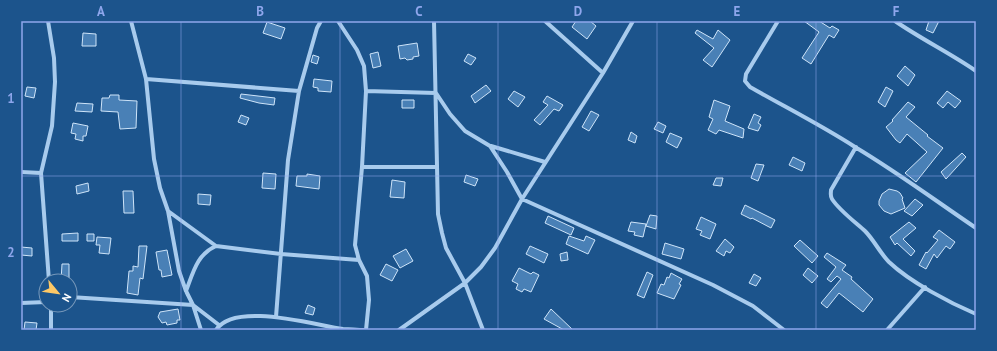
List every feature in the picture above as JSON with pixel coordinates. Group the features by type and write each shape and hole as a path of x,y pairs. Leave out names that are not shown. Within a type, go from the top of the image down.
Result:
{"street":[{"path":"48,21 54,58 55,82 52,126 41,173 48,273"},
{"path":"131,21 146,79 154,159 160,188 168,211 179,271 193,305 200,330"},
{"path":"276,317 288,160 299,91 317,28 321,21"},
{"path":"216,330 219,325 233,318 245,316 276,317 343,329 365,330 369,300 366,276 359,260 356,245 366,91 364,66 358,50 338,21"},
{"path":"434,21 438,214 446,248 465,283 483,330"},
{"path":"545,21 603,73"},
{"path":"400,330 465,283 482,267 495,248 522,199 545,162 603,73 633,21"},
{"path":"778,21 746,74 745,81 750,87 799,113 856,147 976,228"},
{"path":"894,21 976,71"},
{"path":"146,79 299,91"},
{"path":"366,91 436,93"},
{"path":"436,93 450,114 465,131 490,146 545,162"},
{"path":"490,146 522,199 713,285 753,306 784,330"},
{"path":"856,147 831,190 831,197 836,205 867,233 888,260 901,272 957,305 976,314"},
{"path":"362,167 437,167"},
{"path":"21,172 41,173"},
{"path":"168,211 216,246"},
{"path":"186,291 199,259 208,249 216,246 281,254 359,260"},
{"path":"886,330 925,287"},
{"path":"78,298 193,305 219,325"},
{"path":"21,303 38,302"},
{"path":"51,313 51,330"}],"building":[{"path":"576,21 590,21 596,26 587,39 572,27"},
{"path":"804,21 819,21 830,28 832,26 839,30 834,38 829,35 811,64 802,58 819,32"},
{"path":"929,21 939,21 933,33 926,30"},
{"path":"267,22 285,28 281,39 263,33"},
{"path":"697,30 713,39 718,30 730,40 712,67 703,60 714,48 695,33"},
{"path":"83,33 96,34 96,46 82,46"},
{"path":"417,43 419,56 407,60 405,58 400,59 398,46"},
{"path":"378,52 381,66 373,68 370,54"},
{"path":"468,54 476,58 471,65 464,61"},
{"path":"313,55 319,57 317,64 311,62"},
{"path":"905,66 915,75 908,86 897,76"},
{"path":"314,79 332,81 331,92 318,91 318,88 313,87"},
{"path":"486,85 491,91 475,103 471,96"},
{"path":"27,87 36,88 34,98 25,96"},
{"path":"886,87 893,91 885,107 878,102"},
{"path":"514,91 525,97 518,107 508,99"},
{"path":"947,91 961,101 955,108 948,102 943,108 937,103"},
{"path":"241,94 275,98 274,105 240,98"},
{"path":"110,95 119,95 119,100 137,101 136,128 120,129 118,112 101,111 102,98 109,98"},
{"path":"547,96 563,105 559,111 554,109 540,125 534,120 548,105 543,102"},
{"path":"402,100 414,100 414,108 402,108"},
{"path":"714,100 730,106 725,121 744,129 743,138 719,130 716,134 708,130 713,119 709,117"},
{"path":"908,102 915,107 906,117 943,148 916,182 905,173 927,152 907,134 900,143 886,127 893,121 892,120"},
{"path":"77,103 93,104 92,112 75,111"},
{"path":"591,111 599,115 589,131 582,127"},
{"path":"754,114 761,117 758,123 761,125 758,131 748,128"},
{"path":"241,115 249,118 246,125 238,122"},
{"path":"658,122 666,126 663,133 654,129"},
{"path":"73,123 88,126 86,136 83,136 83,141 75,139 76,134 71,133"},
{"path":"631,132 637,136 635,143 628,140"},
{"path":"670,133 682,138 677,148 666,142"},
{"path":"962,153 966,157 946,179 941,172"},
{"path":"793,157 805,163 802,171 789,165"},
{"path":"756,164 764,165 758,181 751,178"},
{"path":"263,173 276,174 275,189 262,188"},
{"path":"307,174 320,176 319,189 296,186 297,176 307,176"},
{"path":"466,175 478,179 475,186 464,182"},
{"path":"716,178 723,178 721,186 713,185"},
{"path":"392,180 405,182 404,198 390,197"},
{"path":"88,183 89,191 77,194 76,186"},
{"path":"889,189 900,193 903,198 905,208 891,214 884,211 879,205 882,194"},
{"path":"123,191 133,191 134,213 124,213"},
{"path":"198,194 211,195 210,205 198,204"},
{"path":"915,199 923,205 912,216 904,211"},
{"path":"745,205 775,220 771,228 741,214"},
{"path":"650,215 657,216 656,229 646,226"},
{"path":"548,216 574,228 571,235 545,223"},
{"path":"701,217 716,224 710,239 700,235 702,231 696,229"},
{"path":"631,222 646,224 643,237 634,235 635,232 628,231"},
{"path":"909,222 916,228 903,239 915,251 911,256 897,243 895,245 890,237"},
{"path":"939,230 955,242 950,249 946,246 937,258 934,254 926,269 919,265 926,252 927,253 938,240 933,237"},
{"path":"78,233 78,241 62,241 62,234"},
{"path":"87,234 94,234 94,241 87,241"},
{"path":"569,236 584,241 586,236 595,240 588,254 566,244"},
{"path":"97,237 111,238 109,254 99,253 100,245 96,245"},
{"path":"725,239 734,247 730,253 726,251 724,256 716,251"},
{"path":"800,240 818,256 812,263 794,246"},
{"path":"665,243 684,249 681,259 662,254"},
{"path":"139,246 147,246 143,279 140,278 138,295 127,293 129,271 133,271 133,266 138,267"},
{"path":"530,246 548,254 544,263 526,254"},
{"path":"21,247 32,248 32,256 21,255"},
{"path":"406,249 413,261 400,268 393,256"},
{"path":"167,250 172,275 162,277 161,270 159,270 156,252"},
{"path":"567,252 568,260 561,261 560,254"},
{"path":"827,253 846,265 842,270 852,277 851,279 873,299 863,312 839,293 827,308 821,303 841,279 837,276 831,282 827,279 836,267 824,257"},
{"path":"62,264 69,264 69,273 61,273"},
{"path":"386,264 398,270 392,281 380,275"},
{"path":"519,268 531,274 533,272 539,275 531,292 524,289 522,292 516,289 518,284 512,281"},
{"path":"808,268 818,276 812,283 803,275"},
{"path":"647,272 653,275 644,298 637,295"},
{"path":"671,273 682,279 679,284 681,285 674,299 657,293 661,284 664,285 667,277 669,278"},
{"path":"754,274 761,278 756,286 749,283"},
{"path":"308,305 315,308 313,315 305,313"},
{"path":"178,309 180,320 177,320 177,323 167,325 166,322 162,323 158,317 160,312"},
{"path":"551,309 573,330 564,330 544,319"},
{"path":"25,322 37,323 36,330 24,330"}]}
